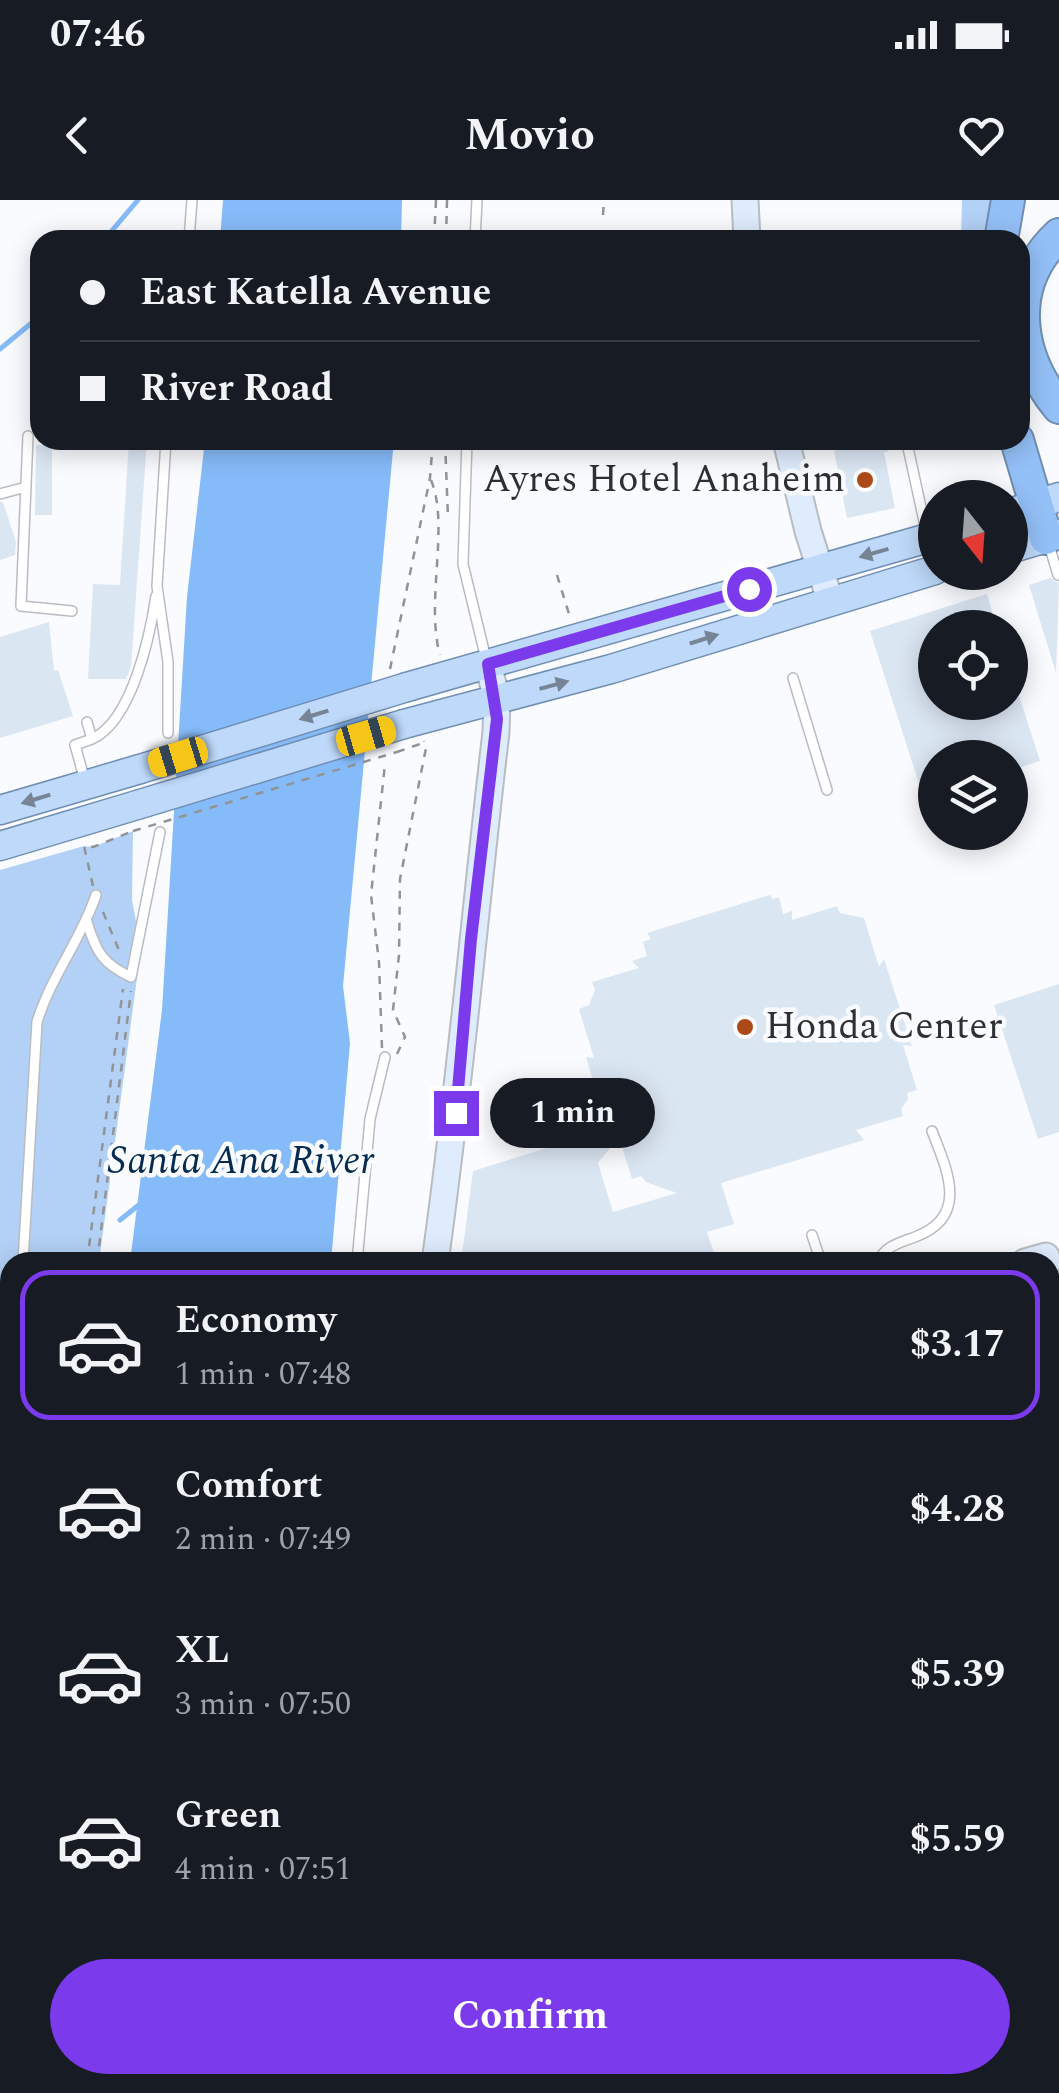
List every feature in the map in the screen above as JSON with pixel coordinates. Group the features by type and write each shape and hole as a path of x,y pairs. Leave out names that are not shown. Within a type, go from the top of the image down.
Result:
{"highway":[{"path":"1003,230 1008,200"},
{"path":"1030,273 1034,263 1059,236"},
{"path":"1030,359 1041,385 1059,407"},
{"path":"1019,450 1035,505 1053,536"}],"main road":[{"path":"746,200 746,230"},
{"path":"789,450 830,600"},
{"path":"1028,544 1053,536"},
{"path":"0,810 140,769 399,678 446,676 918,541"},
{"path":"0,846 135,818 401,738 497,700 918,575"},
{"path":"437,1252 464,1041 469,954 497,700 488,664"}],"lane":[{"path":"190,230 192,200"},
{"path":"476,230 477,200"},
{"path":"28,436 21,606 72,611"},
{"path":"86,783 75,744 103,734 139,674 149,644 157,586 165,450"},
{"path":"467,450 463,564 488,664"},
{"path":"910,450 918,482"},
{"path":"0,494 26,487"},
{"path":"1053,536 1058,575"},
{"path":"157,586 168,662 168,733"},
{"path":"793,678 827,790"},
{"path":"87,722 92,739"},
{"path":"87,922 96,952 104,962 131,977 160,832"},
{"path":"24,1252 37,1022 58,967 87,922 96,895"},
{"path":"358,1252 370,1119 384,1056"},
{"path":"886,1252 890,1246 924,1234 949,1206 953,1186 932,1130"},
{"path":"812,1235 818,1252"}],"path":[{"path":"434,230 436,200"},
{"path":"446,230 447,200"},
{"path":"603,215 604,200"},
{"path":"399,678 432,450"},
{"path":"445,450 448,518"},
{"path":"430,478 436,516 432,627 446,676"},
{"path":"557,575 569,614"},
{"path":"97,1252 131,977 96,895 84,846 93,847 135,818 401,738 424,742 400,880 400,956 394,1010 405,1037 400,1053 384,1056 371,895 385,764"},
{"path":"88,1252 124,981 131,977"}],"shaded area":[{"path":"962,200 991,200 986,230 961,230"},
{"path":"133,831 132,900 141,948 100,1252 0,1252 0,870 84,846 93,847"}],"water":[{"path":"223,200 402,200 401,230 221,230"},
{"name":"Santa Ana River","path":"204,450 393,450 343,986 350,1043 332,1252 131,1252 162,1010 187,597"}],"building":[{"path":"36,450 52,450 52,515 35,515"},
{"path":"128,450 146,450 131,667 126,679 88,679 93,584 120,585"},
{"name":"Ayres Hotel Anaheim","path":"834,450 888,450 884,452 895,508 847,518"},
{"path":"0,502 16,542 15,555 0,560"},
{"path":"1050,578 1059,583 1056,673 1029,585"},
{"path":"987,594 992,610 936,610"},
{"path":"918,616 918,720 1027,720 1040,761 1028,765 1028,740 918,740 918,780 870,631"},
{"path":"49,622 54,671 58,670 73,716 0,738 0,637"},
{"name":"Honda Center","path":"770,895 773,899 779,897 783,914 792,911 792,920 837,906 840,913 864,918 879,967 884,959 912,1046 903,1045 917,1090 907,1093 908,1099 901,1109 903,1116 856,1130 864,1140 721,1183 734,1224 707,1232 714,1252 462,1252 473,1171 608,1129 586,1057 594,1058 579,1009 589,1005 595,990 592,982 639,968 632,961 647,956 643,942 651,939 647,933","holes":["619,1137 632,1179 641,1176 646,1182 677,1193 613,1212 598,1163"]},
{"path":"1059,984 1059,1132 1038,1139 994,1005"}],"waterway":[{"path":"112,230 138,200"},
{"path":"0,349 30,324"},
{"path":"120,1220 140,1204"}],"place":[{"name":"Ayres Hotel Anaheim","path":"865,480"},
{"name":"Honda Center","path":"745,1027"}],"route":[{"path":"456,1113 471,939 497,719 497,700 488,664 749,589"}]}
